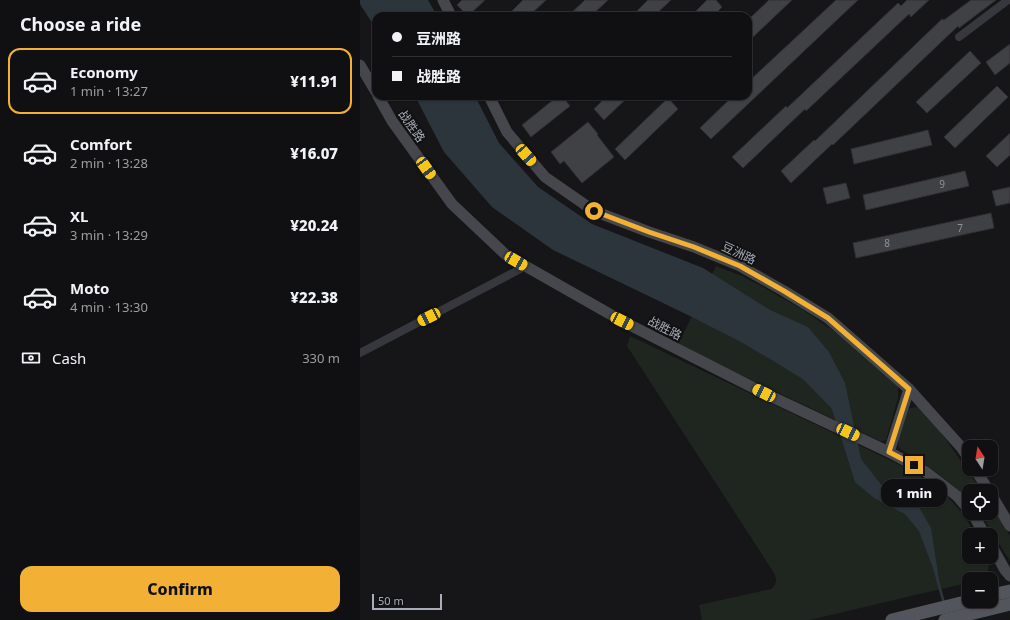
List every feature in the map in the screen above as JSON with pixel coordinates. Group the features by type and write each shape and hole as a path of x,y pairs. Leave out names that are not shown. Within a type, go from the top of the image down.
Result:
{"main road":[{"path":"998,593 1010,590"},
{"path":"892,620 962,603"},
{"path":"945,620 1010,604"}],"street":[{"path":"443,0 448,12"},
{"path":"959,36 1008,0"},
{"path":"360,64 372,85"},
{"name":"战胜路","path":"380,100 392,121 452,204 506,255 622,321 764,393 889,452 926,472 957,496 962,502"},
{"name":"豆洲路","path":"492,100 507,132 545,177 594,211 694,247 740,266 828,318 909,389 962,448"},
{"path":"360,353 526,266"},
{"path":"889,452 909,389"},
{"path":"998,506 1010,526"},
{"path":"998,558 1010,576"}],"shaded area":[{"path":"360,0 428,0 435,12 372,12 372,23 360,4"},
{"path":"417,100 477,100 499,143 538,187 592,224 703,268 770,310 808,327 829,352 845,383 861,459 883,487 916,502 931,528 939,580 950,620 947,620 933,568 919,531 905,514 874,498 855,482 832,409 804,380 741,342 553,250 492,207 444,152"},
{"path":"716,266 742,276 803,310 838,334 895,382 898,387 898,398 886,440 880,441 678,345"},
{"path":"630,336 912,471 948,497 962,513 962,520 967,520 971,528 962,528 962,564 989,564 987,572 962,572 962,585 810,620 702,620 699,605 771,589 776,582 776,578 627,346"},
{"path":"911,408 919,408 940,431 962,462 962,476 972,476 977,484 962,484 962,494 932,469 899,448 898,444 907,410"},
{"path":"998,516 1010,536 1010,561 998,542 998,528 989,528 984,520 998,520"}],"building":[{"path":"462,0 485,0 472,12 464,12 457,5"},
{"path":"523,0 546,0 533,12 511,12"},
{"path":"585,0 608,0 595,12 572,12"},
{"path":"648,0 671,0 658,12 636,12"},
{"path":"707,0 716,0 722,7 717,12 695,12"},
{"path":"769,0 792,0 752,38 752,16"},
{"path":"836,0 858,0 711,139 700,128 729,100 752,100 752,78"},
{"path":"907,0 929,0 911,17 909,14 743,168 732,157 786,106 787,108 898,3 901,6"},
{"path":"971,0 996,0 959,28 958,26 791,183 781,171 814,140 815,141 942,19 944,20"},
{"path":"1010,44 1010,63 995,75 986,62"},
{"path":"970,51 981,63 927,113 916,102"},
{"path":"997,86 1008,97 955,148 944,137"},
{"path":"553,100 565,100 570,106 531,137 522,125"},
{"path":"603,100 625,100 604,120 594,109"},
{"path":"666,100 670,100 678,109 625,160 615,149"},
{"path":"588,122 614,157 582,183 564,161 560,164 551,152"},
{"path":"928,130 932,145 854,164 851,149"},
{"path":"1010,133 1010,155 997,167 986,156"},
{"path":"965,171 969,186 866,210 863,195"},
{"path":"846,183 850,198 827,204 823,188"},
{"path":"1010,187 1010,203 996,206 992,191"},
{"path":"991,213 994,228 856,258 853,243"}],"route":[{"path":"594,211 694,247 740,266 828,318 909,389 889,452 914,465"}]}
